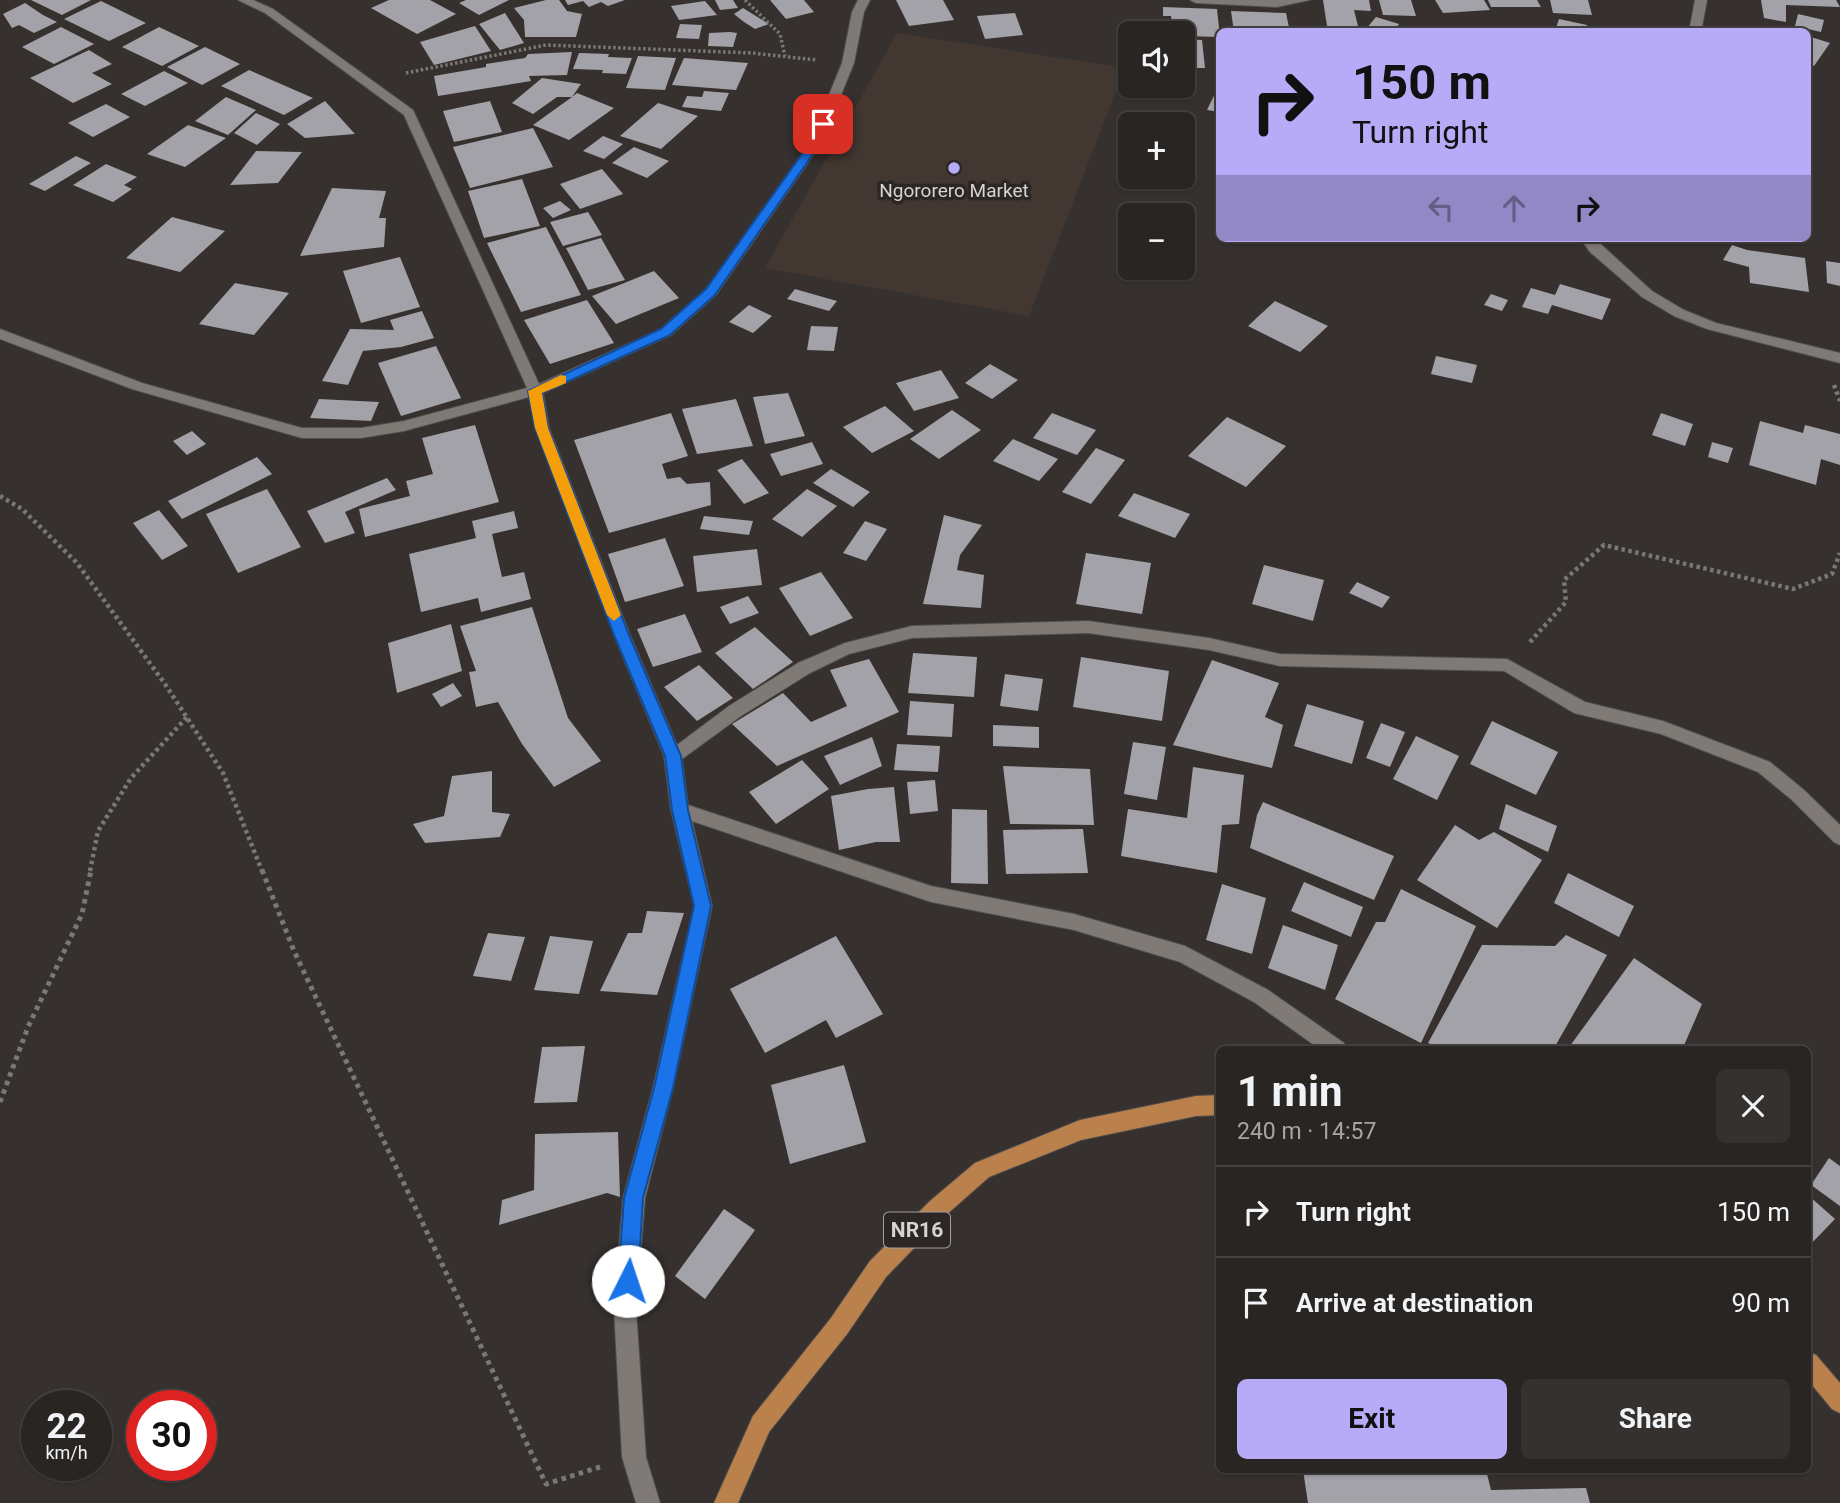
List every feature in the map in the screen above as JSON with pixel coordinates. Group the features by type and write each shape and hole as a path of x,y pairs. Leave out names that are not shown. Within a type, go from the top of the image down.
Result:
{"main road":[{"name":"NR16","path":"726,1503 761,1424 839,1326 878,1269 982,1170 1080,1130 1196,1106 1216,1105"},
{"path":"1811,1367 1840,1401"}],"street":[{"path":"244,0 269,11 409,113 535,391 542,428 622,635 673,756 680,810 703,906 663,1088 634,1198 625,1309 634,1457 648,1503"},
{"path":"0,334 137,386 302,433 361,433 404,426 535,391 666,332 711,292 815,144 848,63 858,12 864,0"},
{"path":"1196,0 1277,4 1304,0"},
{"path":"1696,28 1702,5 1700,0"},
{"path":"1590,242 1647,294 1679,313 1712,326 1840,358"},
{"path":"673,756 735,711 804,668 845,649 912,632 1088,627 1209,644 1280,660 1507,665 1580,708 1663,728 1764,767 1798,795 1840,837"},
{"path":"680,810 931,894 1074,922 1185,955 1261,996 1331,1046"}],"path":[{"path":"745,0 780,34 785,56"},
{"path":"367,80 546,45 752,52 848,63"},
{"path":"0,496 22,509 78,563 187,717 223,774 294,951 546,1484 634,1457"},
{"path":"1507,665 1566,602 1564,580 1604,545 1793,589 1832,574 1840,553"},
{"path":"0,1102 28,1027 82,914 98,831 131,778 187,717"}],"shaded area":[{"name":"Ngororero Market","path":"897,33 1118,67 1118,86 1029,316 765,268"}],"building":[{"path":"31,0 91,0 62,15"},
{"path":"389,0 430,0 456,14 417,34 371,8"},
{"path":"466,0 509,0 479,15 459,3"},
{"path":"546,0 559,0 567,11 582,14 576,37 525,37 524,20 514,8"},
{"path":"565,0 625,0 608,6 601,2 589,7 583,1 568,5"},
{"path":"715,0 733,0 738,8 720,10"},
{"path":"770,0 804,0 814,12 786,19"},
{"path":"896,0 943,0 954,20 909,26"},
{"path":"1323,0 1369,0 1371,11 1354,10 1358,26 1327,26"},
{"path":"1379,0 1411,0 1416,16 1383,15"},
{"path":"1435,0 1484,0 1490,10 1443,13"},
{"path":"1488,0 1537,0 1541,7 1491,7"},
{"path":"1550,0 1588,0 1592,15 1553,13"},
{"path":"1761,0 1836,0 1840,7 1786,5 1786,22 1764,18"},
{"path":"101,1 146,23 109,41 64,19"},
{"path":"705,1 717,15 679,20 671,6"},
{"path":"25,3 57,22 34,33 19,25 12,28 3,14"},
{"path":"1163,7 1217,9 1219,28 1216,28 1216,37 1195,36 1195,21 1172,21 1171,16 1163,16"},
{"path":"743,8 769,24 755,29 734,14"},
{"path":"1231,11 1286,13 1289,28 1233,28"},
{"path":"505,13 524,43 500,50 479,24"},
{"path":"1015,13 1023,35 985,39 977,16"},
{"path":"1798,14 1824,20 1821,32 1795,26"},
{"path":"1376,17 1399,24 1396,28 1367,28"},
{"path":"1559,19 1587,25 1586,28 1556,28"},
{"path":"680,24 702,25 699,39 676,38"},
{"path":"475,26 491,51 434,65 420,42"},
{"path":"61,27 94,44 54,64 22,47"},
{"path":"159,27 199,46 162,66 122,47"},
{"path":"709,33 737,33 733,47 708,46"},
{"path":"1811,37 1830,43 1814,66 1811,65"},
{"path":"1195,40 1202,40 1205,68 1195,68"},
{"path":"205,47 240,64 202,85 167,67"},
{"path":"89,50 112,64 92,73 112,84 73,103 30,78"},
{"path":"572,52 567,75 529,76 531,81 438,96 434,76 525,58 528,54"},
{"path":"579,53 632,58 626,74 602,73 603,70 573,69"},
{"path":"638,56 676,58 665,90 626,88"},
{"path":"684,58 748,63 736,90 672,85"},
{"path":"249,70 313,98 284,115 221,86"},
{"path":"164,71 188,83 145,106 121,94"},
{"path":"542,78 581,84 572,97 557,97 533,114 512,103"},
{"path":"704,91 729,93 721,111 682,107 687,96 702,97"},
{"path":"1216,91 1216,111 1207,110"},
{"path":"577,93 614,108 569,140 533,125"},
{"path":"226,97 256,110 228,135 195,121"},
{"path":"325,101 355,134 305,138 287,124"},
{"path":"490,101 502,132 454,142 443,111"},
{"path":"658,103 698,116 661,149 620,136"},
{"path":"106,104 130,117 93,137 68,123"},
{"path":"256,113 280,124 257,145 234,133"},
{"path":"188,125 226,138 185,167 147,154"},
{"path":"533,128 553,167 470,188 453,147"},
{"path":"603,136 623,144 604,159 583,151"},
{"path":"634,147 669,161 647,178 612,163"},
{"path":"256,151 302,152 278,183 230,185"},
{"path":"76,156 91,163 45,191 29,184"},
{"path":"106,164 137,177 124,185 132,189 113,202 73,185"},
{"path":"602,169 623,194 580,209 560,184"},
{"path":"522,179 540,226 484,238 468,191"},
{"path":"332,188 386,191 379,218 386,218 384,247 300,256"},
{"path":"560,201 571,210 553,218 543,208"},
{"path":"588,212 602,235 563,246 550,222"},
{"path":"172,217 225,231 180,272 126,258"},
{"path":"546,227 581,295 521,312 487,243"},
{"path":"601,238 625,280 588,290 566,248"},
{"path":"1732,245 1747,250 1805,258 1809,292 1750,283 1749,267 1723,260"},
{"path":"400,257 420,307 361,323 343,271"},
{"path":"1826,261 1840,263 1840,286 1827,283"},
{"path":"654,271 679,298 616,324 592,296"},
{"path":"235,283 289,293 254,335 199,324"},
{"path":"1560,284 1611,299 1602,320 1552,305 1548,314 1522,307 1531,288 1555,295"},
{"path":"795,289 837,301 829,311 787,299"},
{"path":"1491,294 1508,300 1502,311 1484,305"},
{"path":"587,300 614,343 550,364 524,320"},
{"path":"1275,301 1328,326 1300,352 1248,326"},
{"path":"749,305 772,316 753,333 729,322"},
{"path":"422,311 434,338 401,347 363,351 348,385 322,381 350,329 394,330 390,320"},
{"path":"811,326 838,327 834,351 807,350"},
{"path":"436,346 461,398 401,416 378,363"},
{"path":"1436,356 1477,365 1472,383 1431,374"},
{"path":"990,364 1018,380 992,399 965,383"},
{"path":"941,370 959,398 914,411 896,383"},
{"path":"788,393 805,436 765,444 753,397"},
{"path":"319,399 379,402 371,421 310,418"},
{"path":"736,399 753,446 697,454 682,409"},
{"path":"885,406 914,431 872,453 843,427"},
{"path":"952,410 981,430 939,459 910,439"},
{"path":"671,413 688,456 662,464 667,479 680,477 687,484 710,482 711,505 609,533 574,440"},
{"path":"1052,413 1096,430 1077,455 1033,438"},
{"path":"1661,413 1693,424 1685,446 1652,435"},
{"path":"1227,417 1286,446 1246,487 1188,456"},
{"path":"1760,421 1803,433 1805,425 1840,434 1840,465 1821,459 1816,485 1749,465"},
{"path":"475,425 499,502 365,537 359,509 410,496 406,481 433,474 422,438"},
{"path":"192,431 206,444 187,455 173,441"},
{"path":"1013,439 1058,459 1039,481 993,461"},
{"path":"812,442 823,464 781,476 770,454"},
{"path":"1712,442 1733,448 1728,463 1708,457"},
{"path":"1096,448 1125,460 1091,504 1062,492"},
{"path":"257,457 272,474 182,519 168,501"},
{"path":"742,459 769,493 744,504 717,470"},
{"path":"831,469 870,492 853,507 813,483"},
{"path":"387,478 396,490 345,512 355,533 325,543 307,511"},
{"path":"267,489 301,547 238,573 206,514"},
{"path":"807,489 837,506 802,537 772,519"},
{"path":"1134,493 1190,514 1175,538 1118,516"},
{"path":"159,510 188,546 162,560 133,523"},
{"path":"514,511 518,528 492,534 502,577 524,572 531,599 481,612 478,598 421,612 409,554 476,538 472,521"},
{"path":"944,515 982,525 960,555 957,570 984,575 981,608 923,604"},
{"path":"704,516 753,521 749,535 700,529"},
{"path":"865,521 887,529 866,561 843,553"},
{"path":"665,538 684,586 625,602 608,554"},
{"path":"757,549 762,585 697,592 693,556"},
{"path":"1086,553 1151,563 1142,614 1076,604"},
{"path":"1264,565 1324,580 1313,621 1252,604"},
{"path":"821,572 853,618 810,636 779,588"},
{"path":"1357,582 1390,597 1382,608 1349,593"},
{"path":"748,596 759,613 730,624 720,607"},
{"path":"532,607 568,718 601,761 554,787 522,744 498,702 476,707 469,672 476,671 460,626"},
{"path":"685,614 702,652 653,667 637,629"},
{"path":"451,624 462,671 397,693 388,643"},
{"path":"755,627 793,662 753,689 715,653"},
{"path":"913,653 977,657 974,697 908,693"},
{"path":"1081,657 1169,671 1162,721 1073,707"},
{"path":"869,659 899,712 777,766 732,724 783,693 811,722 847,706 830,670"},
{"path":"1212,660 1279,683 1265,717 1283,725 1272,768 1173,745"},
{"path":"699,665 733,698 697,721 664,687"},
{"path":"1005,674 1043,679 1038,711 1000,706"},
{"path":"453,683 462,696 441,707 432,694"},
{"path":"910,701 954,704 952,737 907,735"},
{"path":"1307,704 1364,721 1352,764 1294,746"},
{"path":"1492,721 1558,752 1536,795 1470,764"},
{"path":"1381,723 1405,732 1390,767 1366,758"},
{"path":"993,725 1039,727 1039,748 993,746"},
{"path":"1416,736 1459,756 1437,800 1393,779"},
{"path":"872,737 882,766 840,785 824,756"},
{"path":"1133,742 1166,747 1157,800 1124,794"},
{"path":"897,744 940,746 938,772 894,770"},
{"path":"802,760 829,789 776,824 749,792"},
{"path":"1003,766 1090,769 1094,825 1010,824"},
{"path":"1193,767 1244,775 1239,824 1222,825 1217,873 1121,856 1128,809 1187,818"},
{"path":"492,771 492,812 510,814 500,837 425,843 413,824 444,816 452,776"},
{"path":"935,780 938,811 910,814 907,782"},
{"path":"894,787 900,842 876,842 839,850 831,796"},
{"path":"1263,802 1394,856 1374,900 1250,848 1257,815"},
{"path":"1506,804 1557,826 1548,852 1499,829"},
{"path":"952,809 987,810 988,884 951,883"},
{"path":"1455,825 1479,840 1494,832 1542,860 1497,928 1417,880"},
{"path":"1083,829 1088,873 1006,874 1003,830"},
{"path":"1568,873 1634,906 1619,937 1554,903"},
{"path":"1304,882 1363,907 1351,937 1291,911"},
{"path":"1222,884 1266,898 1252,954 1206,940"},
{"path":"1401,889 1476,926 1421,1043 1335,999 1376,922 1385,922"},
{"path":"647,911 684,913 657,995 600,991 628,933 642,933"},
{"path":"1283,925 1338,945 1325,990 1268,968"},
{"path":"488,933 525,937 511,981 473,976"},
{"path":"1566,935 1607,955 1555,1046 1436,1046 1428,1043 1482,945 1555,946"},
{"path":"550,936 593,941 579,994 534,990"},
{"path":"836,936 883,1014 836,1038 826,1020 765,1053 730,989"},
{"path":"1634,958 1702,1004 1684,1046 1570,1046"},
{"path":"585,1046 577,1102 534,1103 542,1047"},
{"path":"844,1065 866,1142 790,1164 771,1085"},
{"path":"618,1132 620,1197 607,1193 499,1225 502,1200 534,1190 535,1134"},
{"path":"1829,1158 1840,1166 1840,1206 1811,1185"},
{"path":"1811,1198 1835,1219 1811,1244"},
{"path":"724,1209 755,1230 705,1299 675,1276"},
{"path":"1303,1473 1487,1473 1491,1490 1586,1488 1590,1503 1308,1503"}],"slow traffic":[{"path":"561,379 535,391 542,428 614,615"}],"place":[{"name":"Ngororero Market","path":"954,168"}],"route":[{"path":"628,1281 634,1198 663,1088 703,906 680,810 673,756 622,635 542,428 535,391 666,332 711,292 815,144 823,124"}]}
